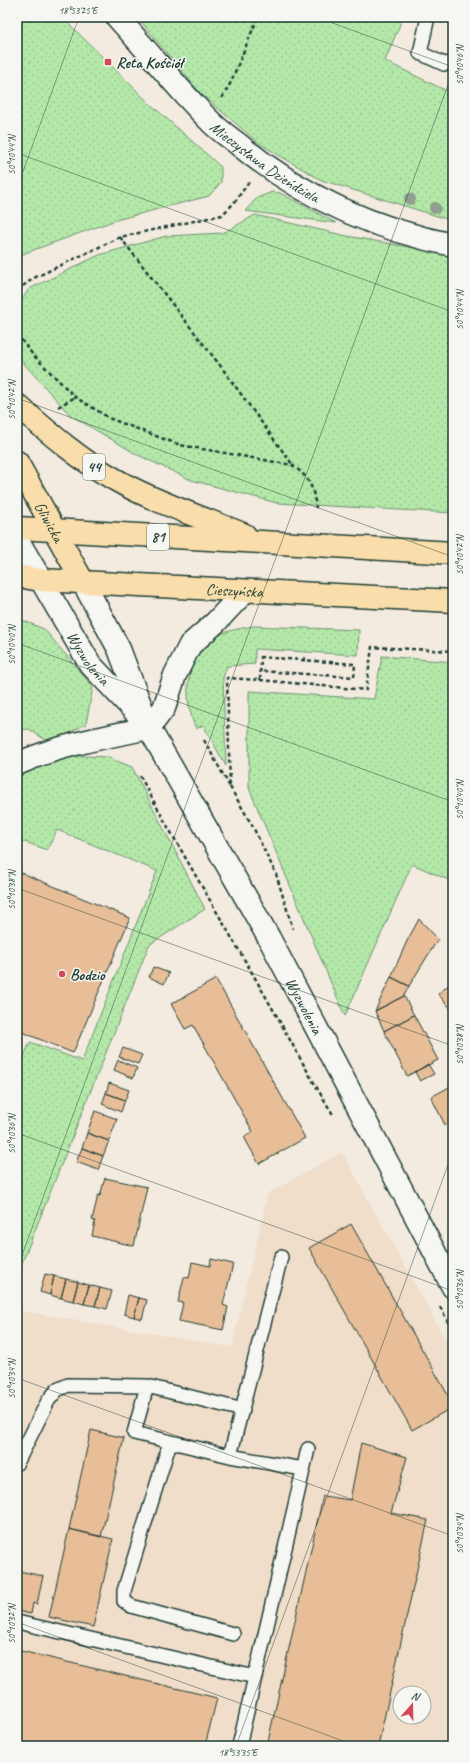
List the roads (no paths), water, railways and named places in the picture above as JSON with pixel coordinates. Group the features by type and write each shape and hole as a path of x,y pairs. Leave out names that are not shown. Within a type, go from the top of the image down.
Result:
{"main road":[{"name":"44","path":"17,405 48,432 88,463 117,481 183,510 262,541 453,553"},
{"name":"Gliwicka","path":"17,462 83,582"},
{"name":"81","path":"17,528 262,541"},
{"name":"Cieszyńska","path":"17,576 41,580 453,601"},
{"path":"17,584 41,580"}],"street":[{"name":"Mieczysława Dzieńdziela","path":"116,17 175,84 213,124 261,163 301,189 356,217 386,227 453,245"},
{"path":"17,539 41,580"},
{"name":"Wyzwolenia","path":"41,580 90,664 150,728"},
{"name":"Wyzwolenia","path":"83,582 119,649 150,728 269,938 453,1287"},
{"path":"17,764 30,758 92,740 150,728 164,708 175,675 190,645 215,623 245,590"}],"lane":[{"path":"428,17 420,53 444,64 453,63"},
{"path":"230,1456 281,1257"},
{"path":"17,1463 48,1401 57,1390 68,1385 147,1386 243,1410"},
{"path":"147,1386 134,1433 230,1456 303,1469"},
{"path":"170,1442 124,1591 124,1601 131,1606 233,1634"},
{"path":"238,1746 308,1448"},
{"path":"17,1622 255,1676"}],"place":[{"name":"Reta Kościół","path":"108,62"},
{"name":"Bodzio","path":"62,974"}]}
